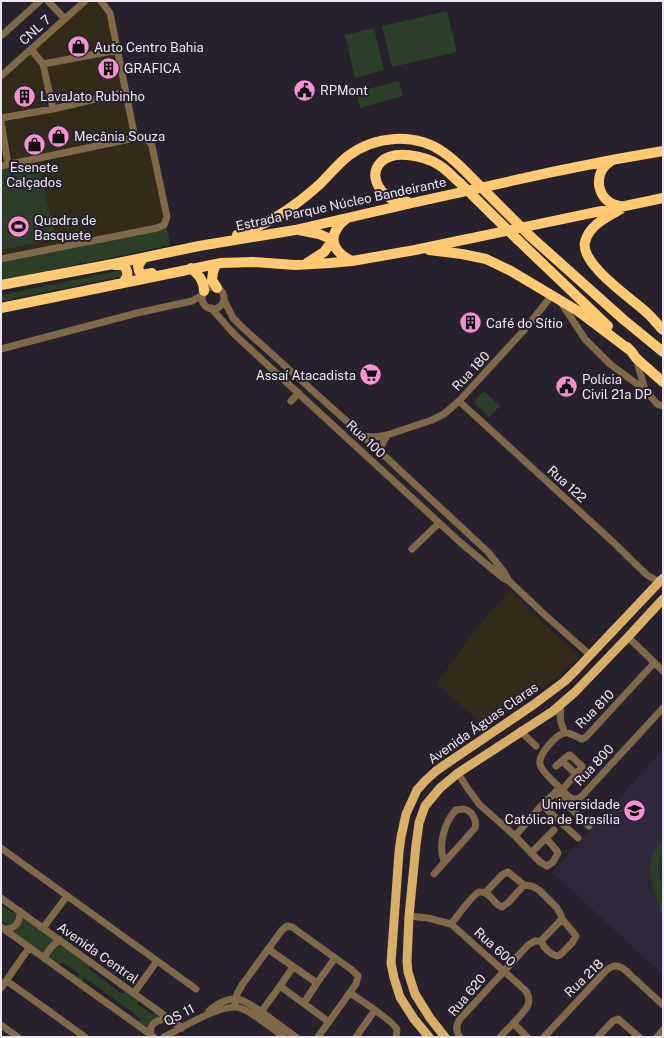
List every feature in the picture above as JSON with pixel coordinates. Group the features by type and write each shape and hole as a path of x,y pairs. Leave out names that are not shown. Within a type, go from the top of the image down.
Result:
{"highway":[{"path":"199,246 208,242 234,236 274,219 319,185 349,156 369,144 380,141 405,139 418,141 442,151 456,162 530,236 624,320 663,352"},
{"name":"Estrada Parque Núcleo Bandeirante","path":"1,285 199,246 295,230 412,203 617,159 663,151"},
{"path":"412,203 392,199 378,186 375,174 382,161 388,158 405,155 428,159 439,165 460,183 663,382"},
{"path":"617,159 604,167 598,182 600,190 607,200 614,205 624,206"},
{"path":"1,308 219,263 253,262 295,265 352,261 415,250 663,198"},
{"path":"624,206 594,227 585,242 585,251 592,264 646,312 663,330"},
{"path":"304,264 318,257 324,252 333,240 335,232 339,226 348,218"},
{"path":"295,230 319,234 333,240"},
{"path":"333,240 338,252 345,258 352,261"},
{"path":"415,250 440,251 486,259 511,271 578,311 634,354"},
{"path":"143,258 138,268 140,273 144,274 214,261 219,263"},
{"path":"218,288 212,280 213,272 219,263"},
{"path":"113,264 122,265 125,268 127,277 122,283"},
{"path":"191,268 202,279 204,287 203,296"}],"main road":[{"name":"Avenida Águas Claras","path":"429,1037 400,997 391,963 399,852 406,814 417,790 443,766 533,705 572,675 662,579"},
{"name":"Avenida Águas Claras","path":"446,1037 422,1006 408,972 407,960 409,916 415,854 419,822 425,806 440,788 458,773 540,718 553,711 588,679 663,599"},
{"path":"554,689 553,693 555,699 561,703"},
{"path":"533,705 538,709 540,718"},
{"path":"414,798 420,804 425,806"},
{"path":"399,852 409,849 415,854"}],"street":[{"path":"1,36 40,1"},
{"path":"48,1 65,19"},
{"name":"CNL 7","path":"1,76 85,1"},
{"path":"101,1 110,14 135,138"},
{"path":"31,49 43,64 53,108"},
{"path":"43,64 118,50"},
{"path":"1,259 157,228 164,225 167,215 151,142 148,140 135,138 5,165 1,119 126,92"},
{"path":"1,349 137,313 192,301 203,296 210,287 218,288 223,293 224,300 217,308 211,308 205,305 203,296"},
{"path":"556,297 585,339 610,364 645,390 656,404 663,406"},
{"name":"Rua 180","path":"362,436 375,437 387,435 432,420 444,414 459,401 556,297"},
{"name":"Rua 100","path":"224,300 230,314 243,328 488,552 504,572 509,581"},
{"name":"Rua 100","path":"211,308 234,334 439,523 503,578 509,581 590,656"},
{"path":"634,354 645,390"},
{"path":"291,401 299,393"},
{"name":"Rua 122","path":"459,401 647,575 656,580 662,579"},
{"path":"342,433 350,425"},
{"path":"378,451 387,435"},
{"path":"426,510 434,502"},
{"path":"412,549 439,523"},
{"path":"628,637 663,671"},
{"name":"Rua 810","path":"560,790 543,770 539,762 542,753 557,737 565,733 582,739 586,737 654,663"},
{"path":"561,703 560,722 565,733"},
{"name":"Rua 800","path":"560,790 575,800 582,797 663,708"},
{"path":"520,732 536,746"},
{"path":"515,836 542,805 560,790 576,774 582,767 581,764 568,755 559,764 576,774"},
{"path":"458,773 480,805 515,836 544,866 548,866 553,862 558,853 546,838"},
{"path":"560,790 560,798 589,826"},
{"path":"472,814 480,805"},
{"path":"542,805 578,838"},
{"path":"434,874 475,828 476,824 472,814 465,809 456,810 448,821 441,849 444,861"},
{"path":"531,853 554,830"},
{"path":"1,848 196,989"},
{"path":"485,893 502,875 507,872 513,875 524,885 532,886 539,890 557,908 562,919 576,936 572,943 560,955 557,956 550,953 541,941"},
{"path":"451,924 460,911 477,893 485,893 502,907 509,902 524,885"},
{"path":"43,928 67,896"},
{"name":"Avenida Central","path":"1,898 182,1028"},
{"path":"2,928 12,928 16,926 20,918 20,912"},
{"name":"Rua 600","path":"409,916 428,918 451,924 525,990 529,997 526,1009 513,1023"},
{"path":"504,971 530,943 541,941 562,919"},
{"path":"284,1037 250,1013 239,1007 234,1007 240,988 285,927 289,926 296,929 358,976 356,984 318,1037"},
{"path":"2,928 153,1036"},
{"path":"44,958 50,948 60,940"},
{"path":"1,988 30,948"},
{"path":"268,949 317,983"},
{"path":"304,1004 335,958"},
{"path":"134,993 157,961"},
{"name":"Rua 218","path":"544,1037 612,966 620,966 624,969 663,1005"},
{"path":"261,1012 293,967"},
{"name":"Rua 620","path":"460,1037 456,1031 457,1023 504,971"},
{"path":"6,981 85,1037"},
{"path":"280,986 329,1022"},
{"path":"350,993 375,1010 397,1028 396,1037"},
{"path":"236,998 244,1001 261,1012 296,1037"},
{"name":"QS 11","path":"206,1015 214,1007 227,1000 236,998"},
{"name":"QS 11","path":"164,1037 206,1015 219,1010 234,1007"},
{"path":"356,1037 375,1010"},
{"path":"153,1036 150,1030 153,1024 168,1018"},
{"path":"598,1037 613,1021 618,1019 639,1037"},
{"path":"500,1037 513,1023 527,1037"},
{"path":"1,1025 18,1037"},
{"path":"657,1037 663,1030"}],"shaded area":[{"path":"86,1 105,1 138,133 148,136 153,141 170,220 165,228 1,261 1,78"},
{"path":"509,591 579,656 557,677 486,728 437,683 479,625"},
{"name":"Universidade Católica de Brasília","path":"663,750 663,975 552,872"}],"green space":[{"path":"447,11 457,52 392,67 382,26"},
{"path":"374,28 384,70 355,78 345,35"},
{"path":"399,81 403,96 360,108 356,92"},
{"path":"19,164 21,171 39,168 56,239 1,250 1,168"},
{"path":"165,228 168,232 170,245 88,263 79,263 77,265 1,279 1,263 157,231"},
{"path":"122,270 124,271 122,276 1,301 1,295"},
{"path":"484,391 500,406 489,417 473,402"},
{"path":"663,841 663,851 659,860 658,870 663,891 663,921 653,886 650,866 653,853"},
{"path":"1,905 12,912 15,911 18,914 17,922 10,926 1,920"},
{"path":"24,917 54,940 43,954 13,932"},
{"path":"60,945 92,966 88,968 122,994 126,992 140,1000 137,1004 152,1014 156,1011 162,1016 152,1021 147,1027 138,1022 141,1019 85,978 81,981 76,977 80,974 63,963 58,965 46,957"}],"place":[{"name":"Auto Centro Bahia","path":"79,47"},
{"name":"GRAFICA","path":"109,68"},
{"name":"RPMont","path":"305,90"},
{"name":"LavaJato Rubinho","path":"25,96"},
{"name":"Mecânia Souza","path":"58,136"},
{"name":"Esenete Calçados","path":"34,145"},
{"name":"Quadra de Basquete","path":"19,227"},
{"name":"Café do Sítio","path":"470,323"},
{"name":"Assaí Atacadista","path":"371,375"},
{"name":"Polícia Civil 21a DP","path":"566,386"},
{"name":"Universidade Católica de Brasília","path":"635,811"}]}
